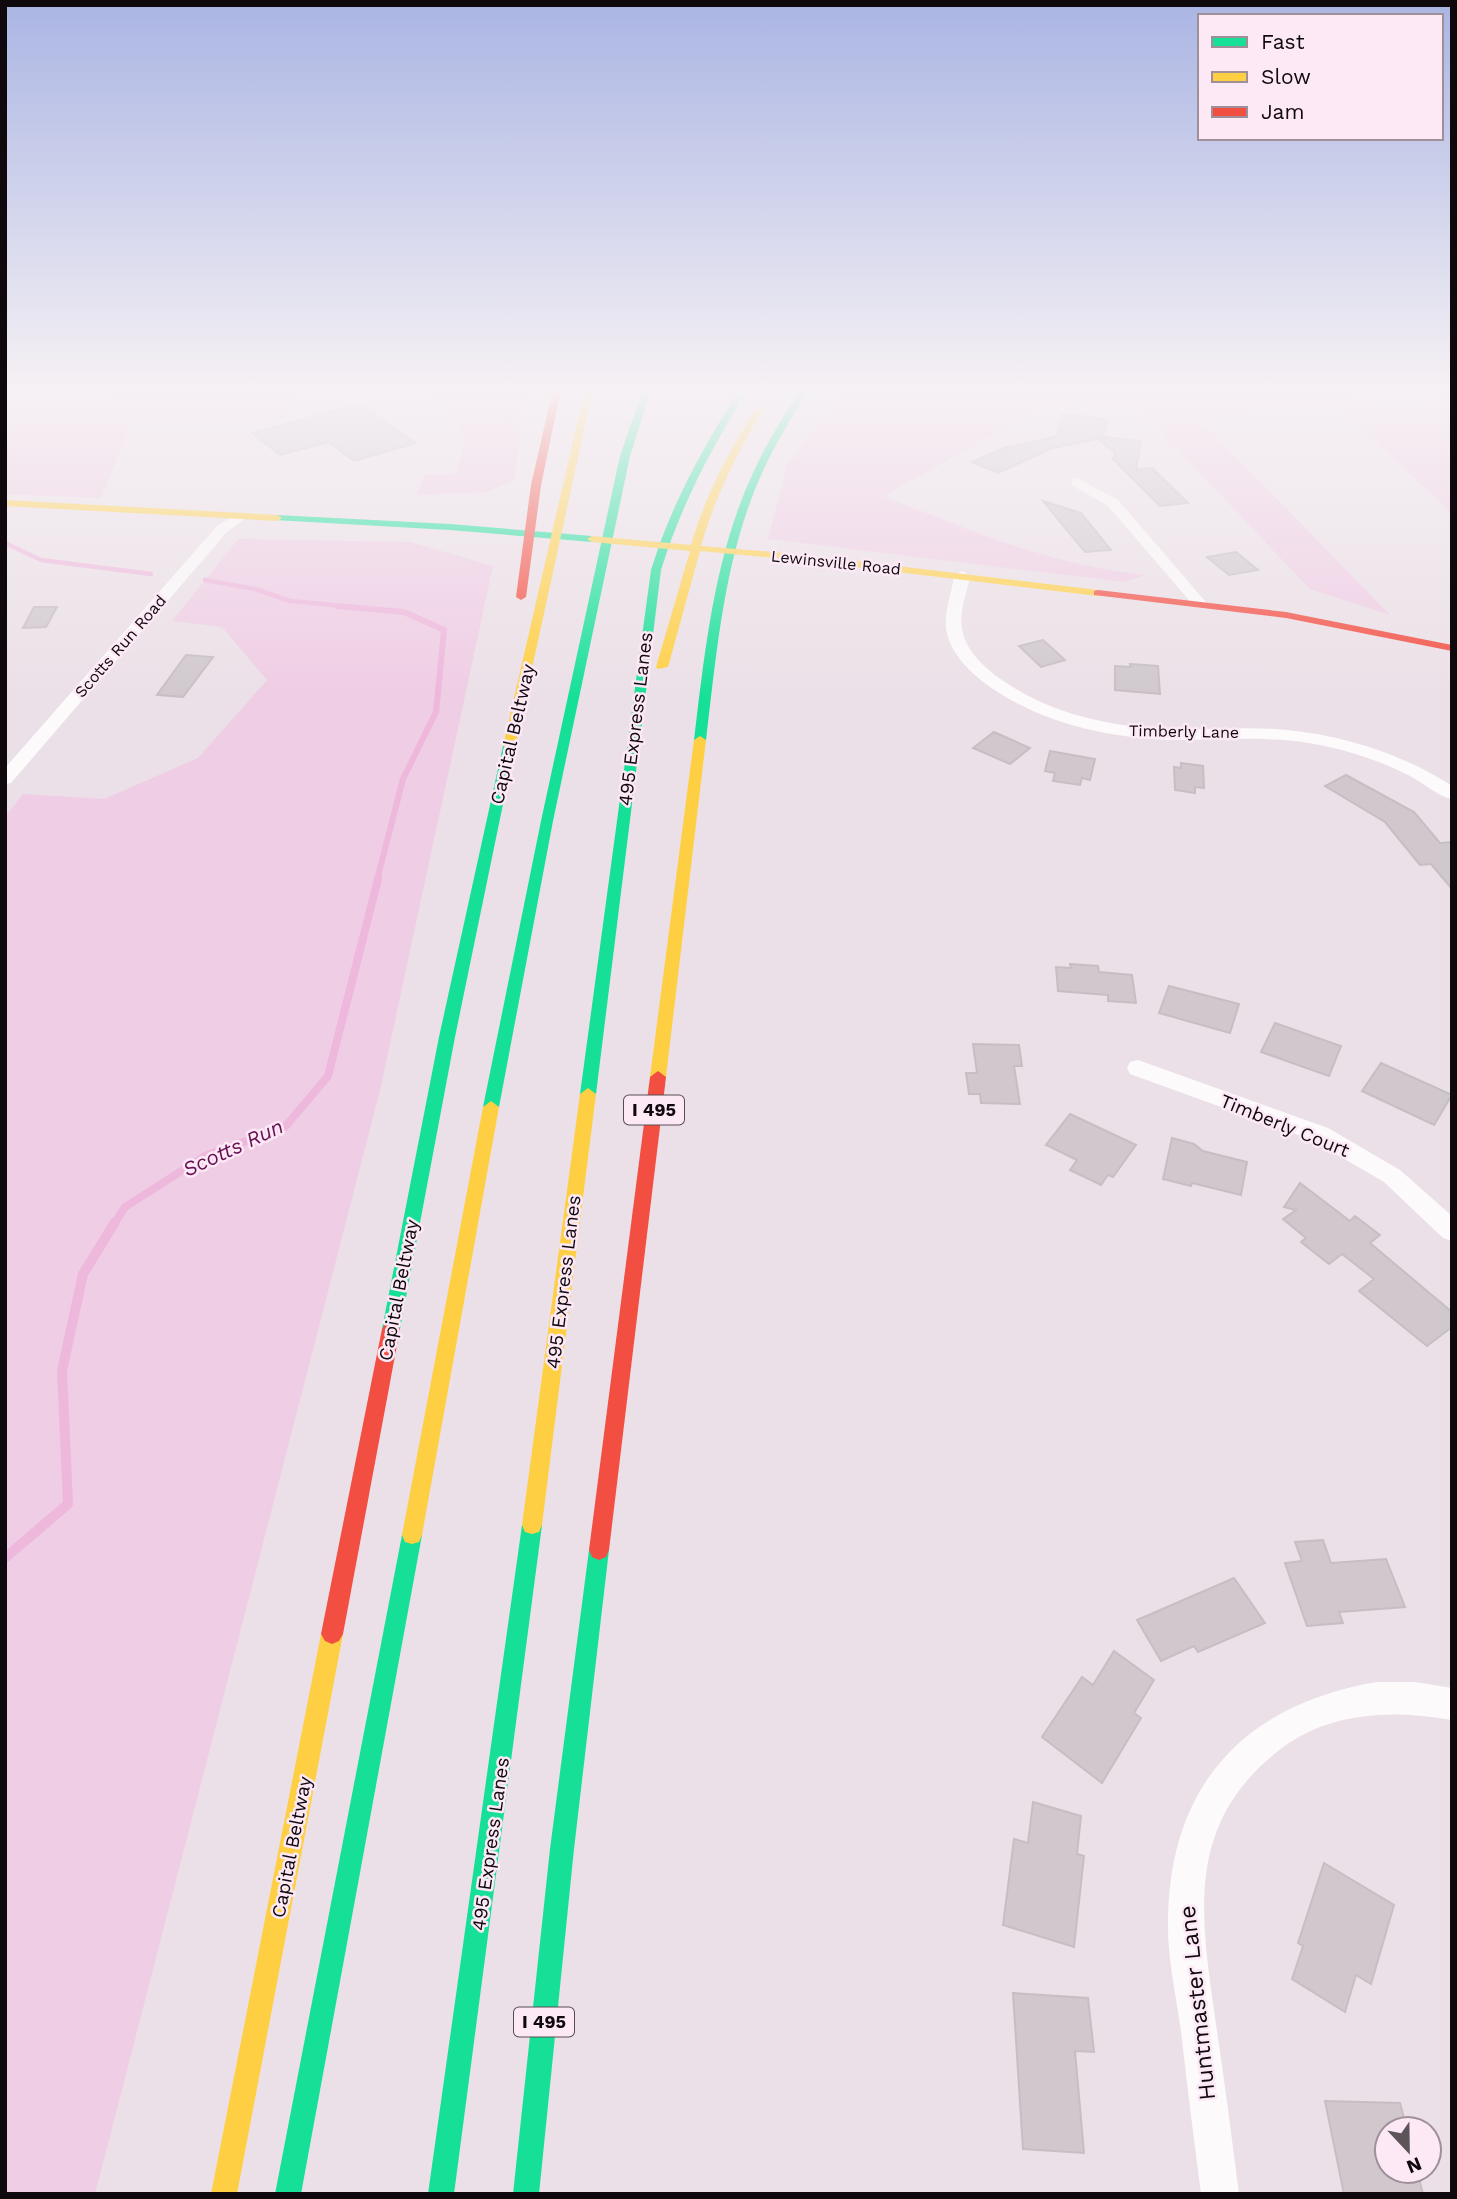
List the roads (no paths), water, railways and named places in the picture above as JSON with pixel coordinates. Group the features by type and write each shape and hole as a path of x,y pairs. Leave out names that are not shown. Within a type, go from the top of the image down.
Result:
{"main road":[{"path":"496,803 535,492"},
{"name":"Capital Beltway","path":"224,2194 447,1037 566,492"},
{"path":"288,2194 396,1623 475,1185 547,821 617,492"},
{"name":"495 Express Lanes","path":"441,2194 467,2016 650,610 666,531 683,492"},
{"path":"625,797 707,507 714,492"},
{"name":"I 495","path":"526,2194 562,1849 716,614 724,567 746,492"},
{"name":"Lewinsville Road","path":"5,503 450,527 797,557 1199,604 1331,623 1452,648"}],"street":[{"path":"1093,492 1113,503 1199,604"},
{"name":"Scotts Run Road","path":"5,779 179,577 222,529 238,517"},
{"name":"Timberly Lane","path":"962,576 953,626 965,655 996,684 1042,709 1080,721 1128,731 1171,734 1258,733 1322,741 1387,760 1452,794"},
{"name":"Timberly Court","path":"1138,1068 1320,1134 1392,1176 1452,1231"},
{"name":"Huntmaster Lane","path":"1220,2194 1185,1922 1187,1877 1203,1820 1226,1777 1256,1745 1304,1715 1346,1701 1388,1696 1452,1704"}],"waterway":[{"path":"5,543 41,560 151,574"},
{"path":"205,580 255,589 290,601 355,607"},
{"name":"Scotts Run","path":"337,606 404,612 444,630 436,712 403,779 377,880"},
{"name":"Scotts Run","path":"114,1224 125,1207 205,1156 285,1127 328,1076 378,879"},
{"name":"Scotts Run","path":"5,1558 68,1504 62,1371 83,1274 115,1222"}]}
